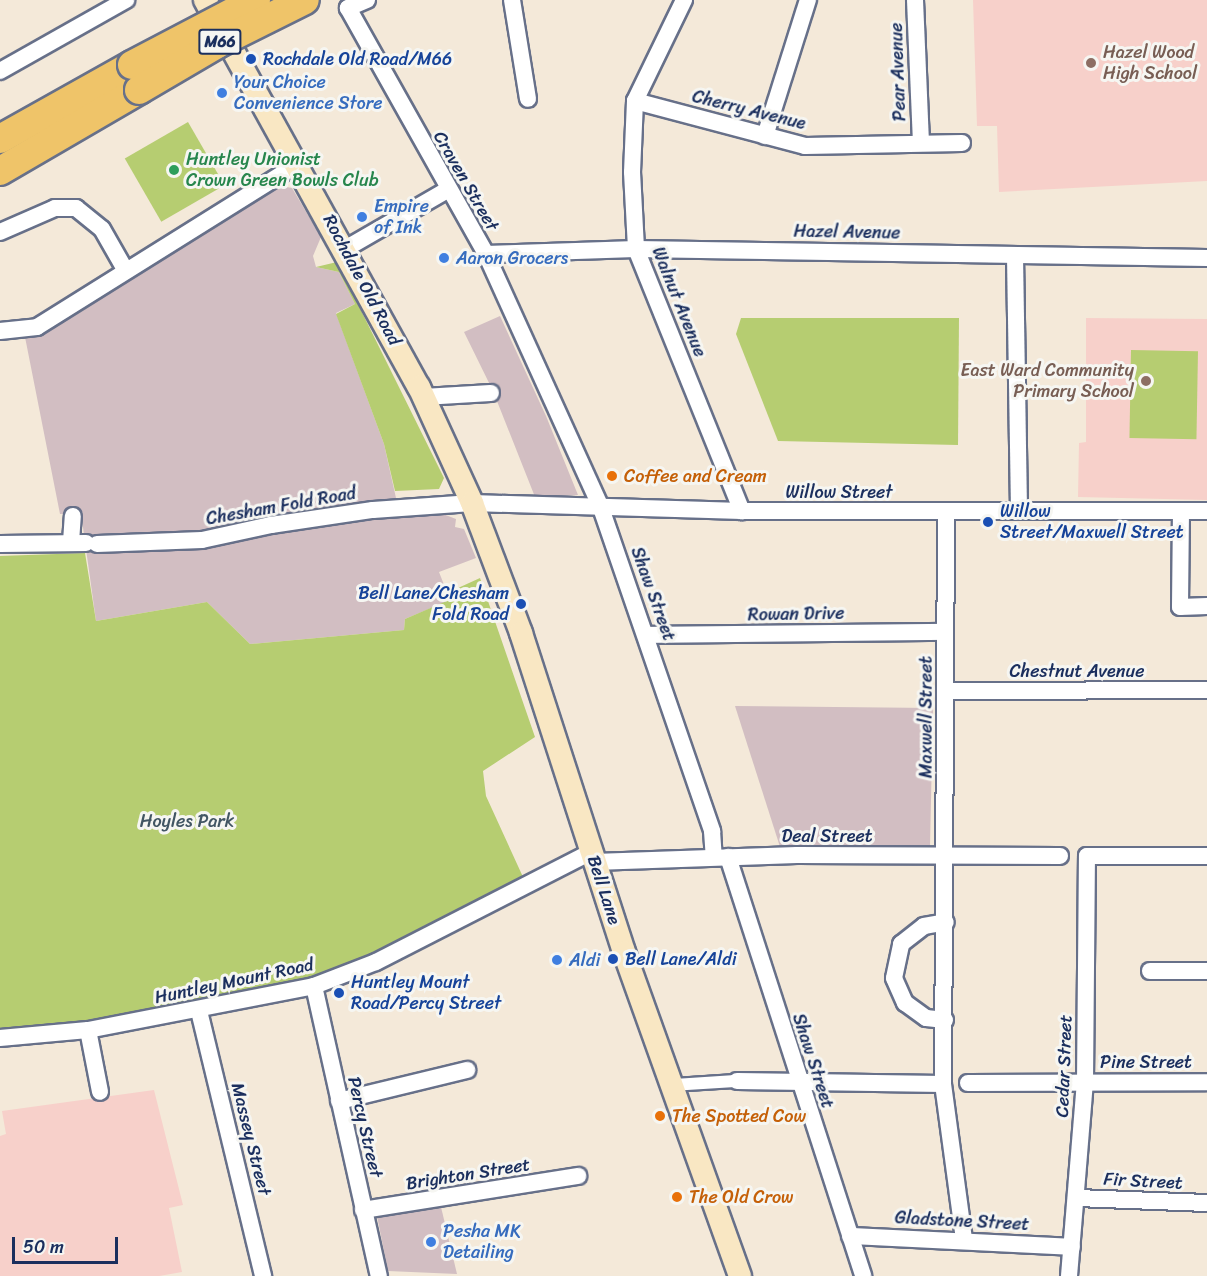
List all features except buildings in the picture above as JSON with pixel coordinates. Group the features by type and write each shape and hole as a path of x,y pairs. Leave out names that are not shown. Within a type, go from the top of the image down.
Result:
{"highway":[{"name":"M66","path":"0,171 136,77 256,0"},
{"name":"M66","path":"0,139 136,77 217,44 304,0"}],"main road":[{"name":"Rochdale Old Road","path":"205,0 345,249 423,397 472,503"},
{"name":"Bell Lane","path":"472,503 521,633 592,857 740,1276"}],"street":[{"path":"0,71 126,0"},
{"name":"Craven Street","path":"367,0 348,8 447,190 486,254 601,508"},
{"path":"512,0 528,99"},
{"name":"Walnut Avenue","path":"684,0 635,101 632,172 636,249 742,511"},
{"path":"765,136 808,0"},
{"name":"Pear Avenue","path":"915,0 921,142"},
{"name":"Cherry Avenue","path":"635,101 805,146 962,143"},
{"path":"0,331 37,327 298,164"},
{"path":"345,249 447,190"},
{"path":"0,232 55,208 76,208 102,229 126,271"},
{"name":"Hazel Avenue","path":"486,254 636,249 1207,258"},
{"path":"1014,255 1019,511"},
{"path":"423,397 491,393"},
{"name":"Willow Street","path":"472,503 742,511 1207,511"},
{"name":"Chesham Fold Road","path":"0,544 202,540 271,525 373,510 472,503"},
{"name":"Shaw Street","path":"601,508 647,635 863,1276"},
{"name":"Maxwell Street","path":"946,511 946,922 943,1084 964,1239"},
{"path":"1181,511 1180,607 1207,606"},
{"path":"73,516 85,543"},
{"name":"Rowan Drive","path":"647,635 945,632"},
{"name":"Chestnut Avenue","path":"946,691 1207,690"},
{"name":"Deal Street","path":"592,857 1060,856"},
{"name":"Cedar Street","path":"1069,1276 1085,1082 1087,856 1207,856"},
{"name":"Huntley Mount Road","path":"0,1038 88,1030 199,1011 314,986 376,962 592,857"},
{"path":"945,1020 926,1018 905,1003 894,978 901,944 924,926 946,922"},
{"path":"1150,971 1207,971"},
{"name":"Percy Street","path":"314,986 379,1276"},
{"name":"Massey Street","path":"199,1011 263,1276"},
{"path":"88,1030 99,1092"},
{"path":"339,1101 467,1070"},
{"path":"673,1085 798,1080 943,1084"},
{"name":"Pine Street","path":"968,1083 1207,1082"},
{"name":"Brighton Street","path":"363,1210 578,1176"},
{"name":"Fir Street","path":"1077,1198 1207,1203"},
{"name":"Gladstone Street","path":"850,1236 964,1239 1072,1247"}],"shaded area":[{"name":"Hazel Wood High School","path":"973,0 1207,0 1207,181 999,192 997,126 977,126"},
{"path":"276,185 292,188 321,237 313,256 316,267 339,272 355,304 336,313 384,444 400,516 443,514 456,519 455,527 464,529 476,558 439,572 450,600 405,619 404,630 250,644 207,602 96,621 81,513 60,514 25,337 79,313"},
{"path":"500,316 546,416 578,495 535,497 493,391 464,332"},
{"name":"East Ward Community Primary School","path":"1086,318 1207,319 1207,500 1078,497 1079,443 1086,442"},
{"path":"735,706 933,708 930,847 781,850"},
{"path":"154,1090 183,1205 169,1208 182,1272 159,1276 0,1276 0,1136 6,1134 2,1111"},
{"path":"441,1207 457,1274 388,1271 377,1216"}],"green space":[{"name":"Huntley Unionist Crown Green Bowls Club","path":"188,122 224,185 161,222 125,158"},
{"path":"337,262 444,478 439,489 395,491 384,444 336,314 355,304 339,272 316,267"},
{"path":"741,318 959,318 958,445 778,441 736,334"},
{"path":"1131,350 1198,351 1196,439 1129,438"},
{"name":"Hoyles Park","path":"85,553 96,621 207,602 250,644 404,630 405,619 449,600 447,593 480,578 535,737 483,771 486,796 523,877 314,986 0,1037 0,556"}],"place":[{"name":"Rochdale Old Road/M66","path":"251,59"},
{"name":"Hazel Wood High School","path":"1091,63"},
{"name":"Your Choice Convenience Store","path":"222,93"},
{"name":"Huntley Unionist Crown Green Bowls Club","path":"174,170"},
{"name":"Empire of Ink","path":"362,217"},
{"name":"Aaron Grocers","path":"444,258"},
{"name":"East Ward Community Primary School","path":"1146,381"},
{"name":"Coffee and Cream","path":"612,476"},
{"name":"Willow Street/Maxwell Street","path":"988,522"},
{"name":"Bell Lane/Chesham Fold Road","path":"521,604"},
{"name":"Bell Lane/Aldi","path":"613,959"},
{"name":"Aldi","path":"557,960"},
{"name":"Huntley Mount Road/Percy Street","path":"339,993"},
{"name":"The Spotted Cow","path":"660,1116"},
{"name":"The Old Crow","path":"677,1197"},
{"name":"Pesha MK Detailing","path":"431,1242"}]}
